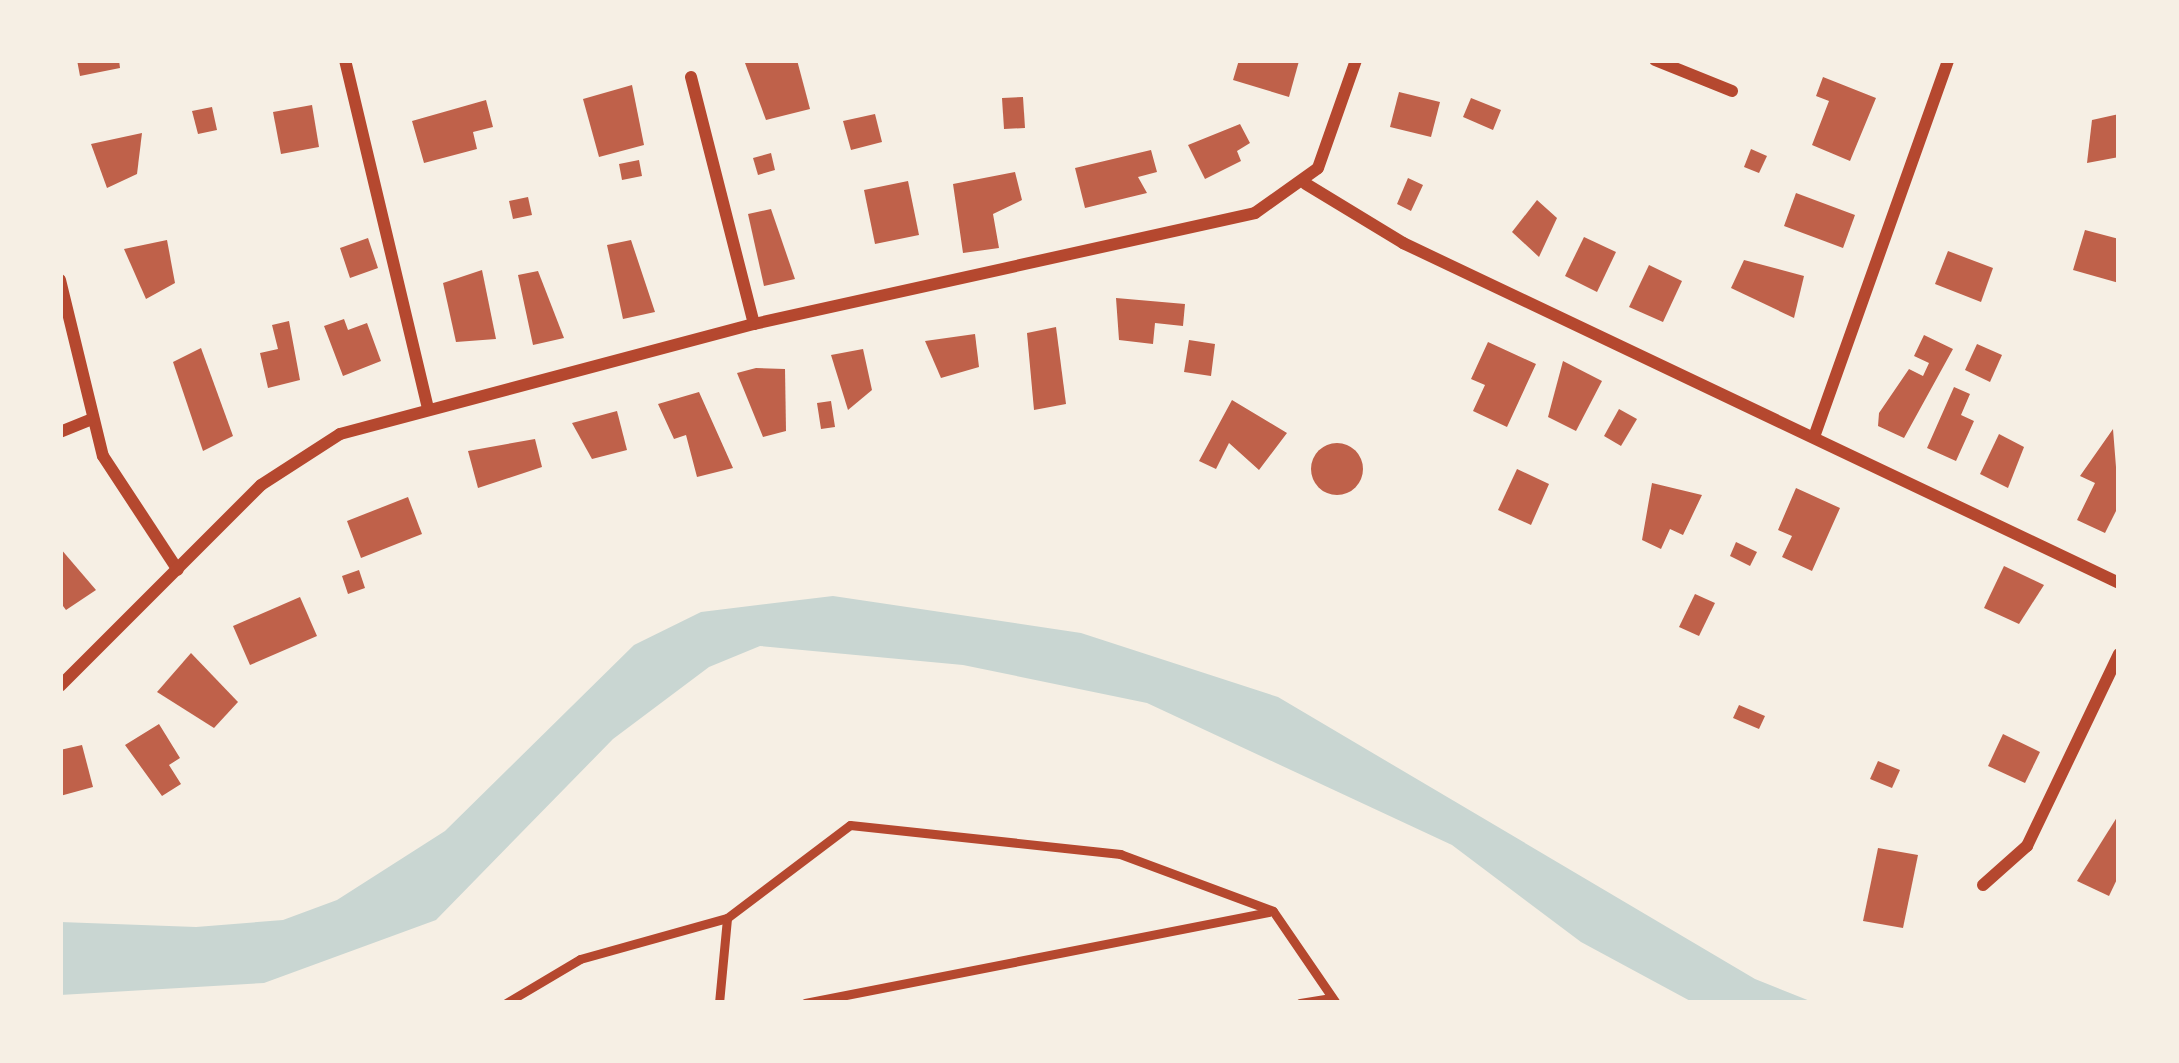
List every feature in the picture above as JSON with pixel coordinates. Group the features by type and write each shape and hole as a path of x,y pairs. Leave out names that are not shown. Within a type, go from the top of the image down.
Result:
{"street":[{"path":"345,60 427,404"},
{"path":"60,686 298,456 427,404 754,324 1071,261 1255,213 1306,184 1357,60"},
{"path":"1655,60 1732,91"},
{"path":"1814,437 1948,60"},
{"path":"691,77 754,324"},
{"path":"1306,184 1403,243 2119,583"},
{"path":"60,280 90,420 141,526 178,570"},
{"path":"60,432 90,420"},
{"path":"1983,885 2026,846 2119,654"}],"lane":[{"path":"506,1003 580,959 727,918 850,825 1120,854 1273,911 1333,1000 1300,1003"},
{"path":"805,1003 1273,911"},
{"path":"719,1003 727,918"}],"shaded area":[{"path":"833,596 1081,633 1278,697 1755,979 1815,1003 1694,1003 1581,942 1452,845 1147,703 963,665 760,646 709,667 613,739 436,920 264,983 60,995 60,922 196,927 283,920 337,900 445,831 634,645 701,612"}],"building":[{"path":"77,60 119,60 120,68 80,76"},
{"path":"797,60 810,109 766,120 745,63"},
{"path":"1239,60 1299,61 1289,97 1233,80"},
{"path":"1823,77 1876,98 1850,161 1812,145 1829,101 1816,96"},
{"path":"632,85 644,145 599,157 583,99"},
{"path":"1399,92 1440,102 1431,137 1390,127"},
{"path":"1023,97 1025,128 1004,129 1002,98"},
{"path":"1471,98 1501,110 1493,130 1463,117"},
{"path":"486,100 493,127 473,132 477,149 424,163 412,121"},
{"path":"312,105 319,147 281,154 273,112"},
{"path":"212,107 217,130 198,134 192,111"},
{"path":"875,114 882,142 851,150 843,121"},
{"path":"2119,114 2119,157 2087,163 2092,120"},
{"path":"1240,124 1250,143 1237,151 1241,161 1205,179 1188,145"},
{"path":"142,133 137,174 107,188 91,144"},
{"path":"1751,149 1767,156 1759,173 1744,167"},
{"path":"1151,150 1157,172 1138,177 1147,193 1085,208 1075,168"},
{"path":"771,153 775,170 758,175 753,158"},
{"path":"639,160 642,176 622,180 619,164"},
{"path":"1015,172 1022,200 993,214 999,248 963,253 953,184"},
{"path":"1408,178 1423,185 1411,211 1397,204"},
{"path":"908,181 919,235 875,244 864,190"},
{"path":"1796,193 1855,215 1843,248 1784,226"},
{"path":"528,197 532,215 513,219 509,201"},
{"path":"1537,200 1557,218 1539,257 1512,232"},
{"path":"771,209 795,279 764,286 748,214"},
{"path":"2085,230 2119,239 2119,283 2073,270"},
{"path":"1584,237 1616,252 1597,292 1565,276"},
{"path":"368,238 378,268 350,278 340,248"},
{"path":"167,240 175,283 146,299 124,249"},
{"path":"631,240 655,312 623,319 607,245"},
{"path":"1948,251 1993,268 1981,302 1935,284"},
{"path":"1744,260 1804,276 1794,318 1731,288"},
{"path":"1649,265 1682,281 1663,322 1629,307"},
{"path":"482,270 496,339 456,342 443,283"},
{"path":"538,271 564,338 533,345 518,275"},
{"path":"1116,298 1185,304 1183,326 1155,323 1153,344 1119,340"},
{"path":"344,319 348,330 367,323 381,361 343,376 324,326"},
{"path":"289,321 300,380 268,388 260,353 278,349 272,325"},
{"path":"1056,327 1066,404 1034,410 1027,333"},
{"path":"975,334 979,367 941,378 925,341"},
{"path":"1924,335 1953,349 1904,438 1878,426 1879,413 1909,369 1923,376 1929,363 1914,356"},
{"path":"1189,340 1215,344 1211,376 1184,372"},
{"path":"1488,342 1536,364 1507,427 1473,411 1485,385 1471,379"},
{"path":"1977,344 2002,355 1990,382 1965,370"},
{"path":"201,348 233,436 203,451 173,362"},
{"path":"863,349 872,390 848,410 831,355"},
{"path":"1563,361 1602,381 1576,431 1548,417"},
{"path":"785,369 786,431 763,437 737,373"},
{"path":"1954,387 1970,394 1961,415 1974,421 1956,461 1927,448"},
{"path":"699,392 733,468 697,477 686,435 674,439 658,404"},
{"path":"1232,400 1287,433 1259,470 1229,443 1216,469 1199,461"},
{"path":"831,401 835,427 821,429 817,403"},
{"path":"1619,409 1637,419 1621,446 1604,436"},
{"path":"617,411 627,450 592,459 572,423"},
{"path":"2113,429 2119,505 2105,533 2077,520 2095,483 2080,476"},
{"path":"1999,434 2024,447 2008,488 1980,474"},
{"path":"535,439 542,467 478,488 468,451"},
{"path":"1337,443 1355,451 1363,469 1355,487 1337,495 1319,487 1311,469 1319,451"},
{"path":"1517,469 1549,484 1531,525 1498,510"},
{"path":"1652,483 1702,495 1683,535 1670,529 1661,549 1642,540"},
{"path":"1796,488 1840,508 1812,571 1782,557 1792,536 1778,530"},
{"path":"408,497 422,534 361,558 347,521"},
{"path":"1736,542 1757,552 1750,566 1730,556"},
{"path":"60,548 96,590 66,610 60,602"},
{"path":"2004,566 2044,585 2019,624 1984,608"},
{"path":"359,570 365,588 348,594 342,576"},
{"path":"1695,594 1715,603 1699,636 1679,627"},
{"path":"300,597 317,636 250,665 233,626"},
{"path":"191,653 238,702 214,728 157,692"},
{"path":"1739,705 1765,716 1759,729 1733,718"},
{"path":"159,724 180,758 169,765 181,784 162,796 125,745"},
{"path":"2003,734 2040,752 2025,783 1988,766"},
{"path":"82,745 93,787 60,796 60,750"},
{"path":"1878,761 1900,770 1892,788 1870,779"},
{"path":"2119,814 2119,875 2109,896 2077,881"},
{"path":"1878,848 1918,855 1903,928 1863,921"}]}
